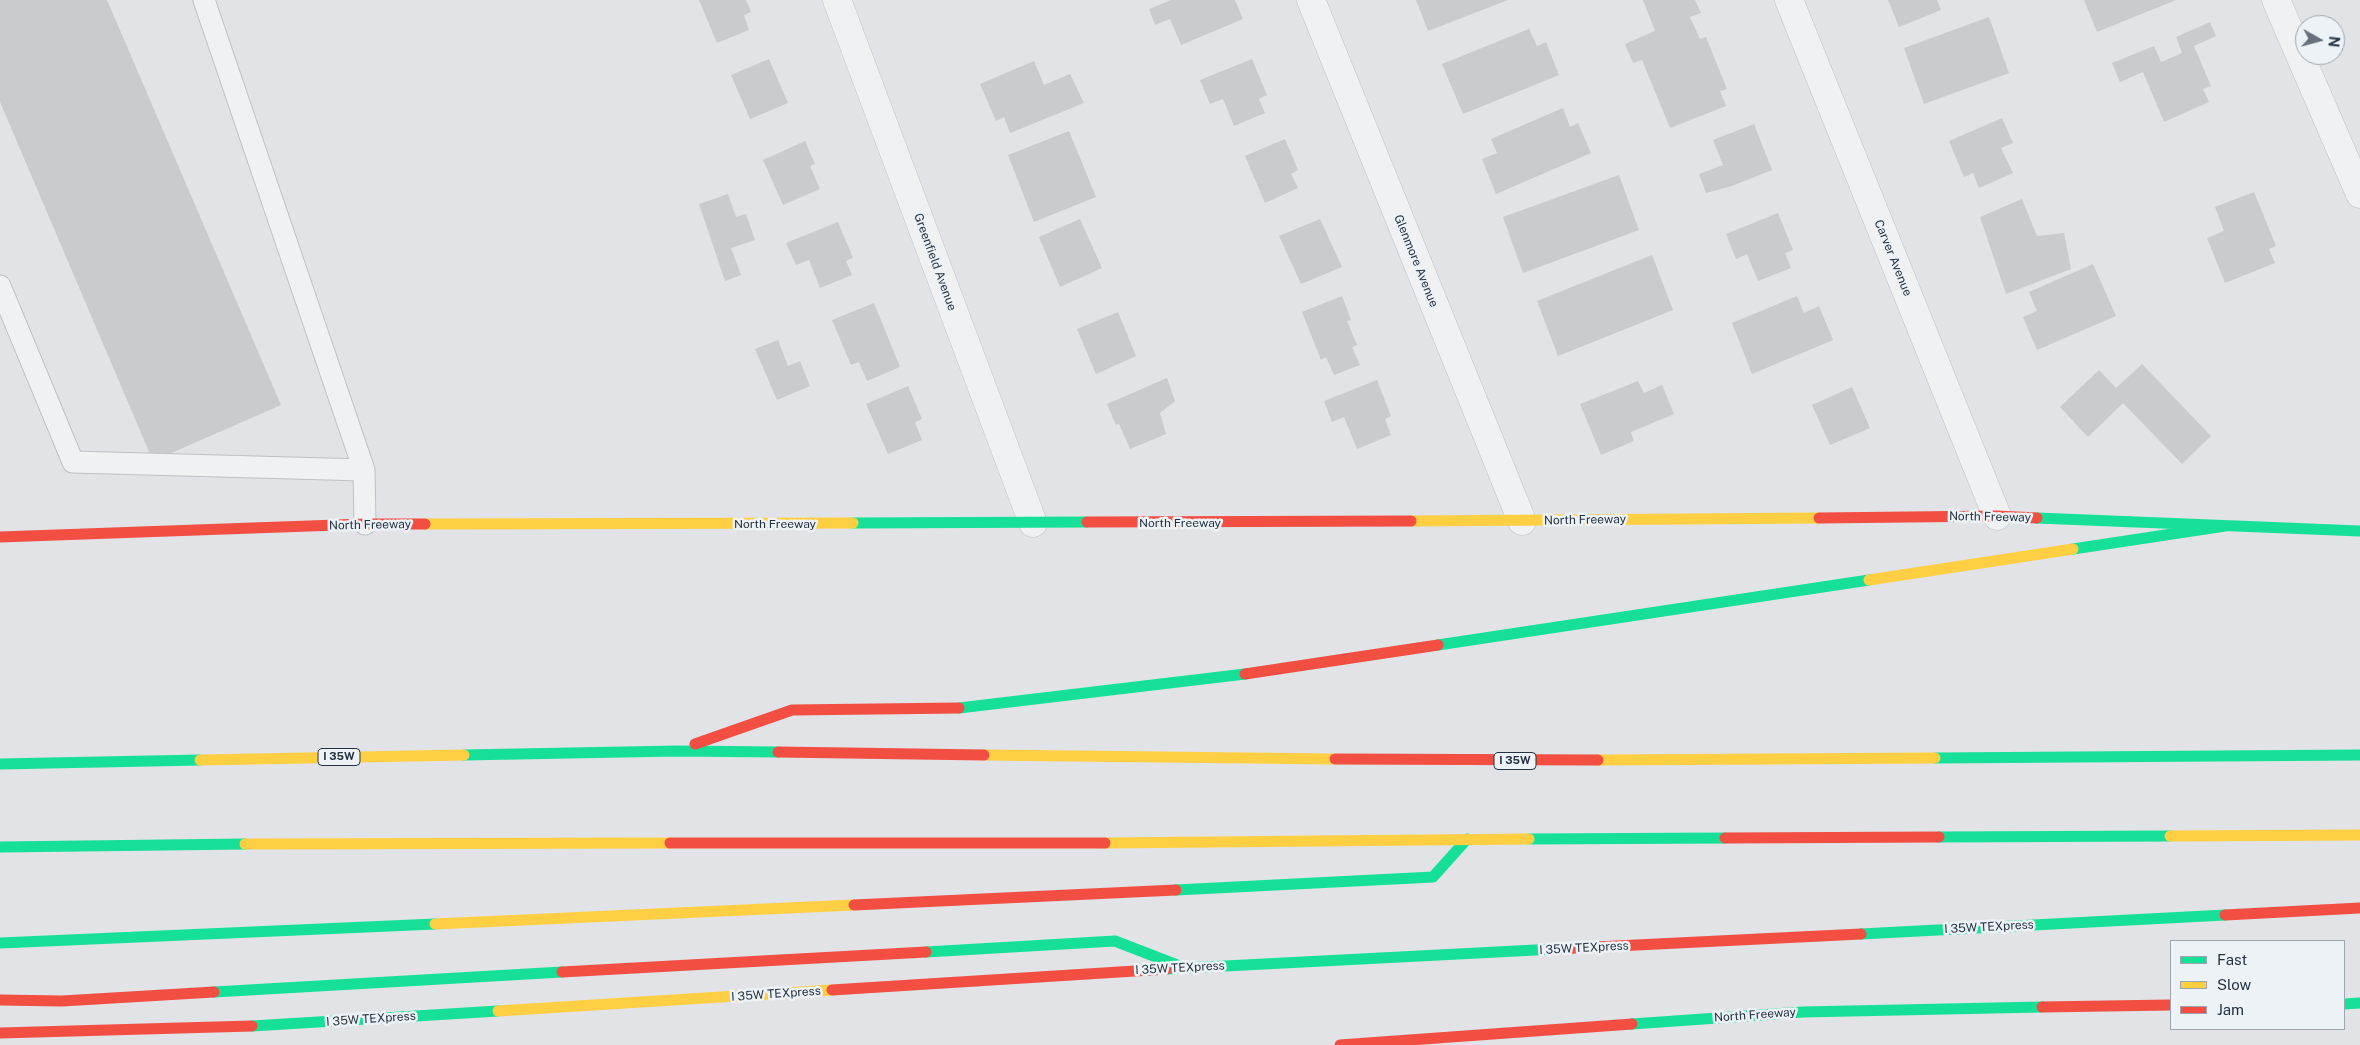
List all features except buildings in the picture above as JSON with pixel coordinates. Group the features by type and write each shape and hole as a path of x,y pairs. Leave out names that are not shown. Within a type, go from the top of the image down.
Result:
{"main road":[{"name":"North Freeway","path":"0,537 365,524 1522,521 1997,516 2360,531"},
{"path":"677,751 792,710 972,708 1244,674 2225,526"},
{"name":"I 35W","path":"0,764 677,751 1464,761 2356,755"},
{"path":"0,847 353,842 1021,844 1467,839 2360,835"},
{"path":"0,943 1433,877 1467,839"},
{"name":"I 35W TEXpress","path":"0,1033 217,1029 1186,968 2360,908"},
{"path":"0,1000 62,1001 1114,941 1186,968"},
{"path":"2345,1004 2360,1004"},
{"name":"North Freeway","path":"1340,1045 1803,1012 2170,1005"}],"street":[{"name":"Greenfield Avenue","path":"837,0 1033,523"},
{"name":"Glenmore Avenue","path":"1311,0 1522,521"},
{"name":"Carver Avenue","path":"1789,0 1997,516"},
{"path":"2276,0 2360,194"}],"lane":[{"path":"204,0 364,470 365,524"},
{"path":"0,286 73,462 364,470"}],"traffic: fast":[{"path":"2037,518 2360,531"},
{"path":"853,523 1087,522"},
{"path":"2073,549 2225,526"},
{"path":"1438,645 1869,580"},
{"path":"959,708 1245,674"},
{"path":"464,755 677,751 778,752"},
{"path":"1935,758 2360,755"},
{"path":"0,764 200,760"},
{"path":"1939,837 2170,836"},
{"path":"1529,839 1725,838"},
{"path":"1176,890 1433,877 1467,839"},
{"path":"0,847 245,844"},
{"path":"1861,934 2225,915"},
{"path":"0,943 435,924"},
{"path":"926,952 1115,941 1177,965"},
{"path":"1167,969 1555,949"},
{"path":"214,992 562,972"},
{"path":"2345,1004 2360,1003"},
{"path":"1632,1024 1803,1012 2042,1007"},
{"path":"252,1026 498,1011"}],"traffic: slow":[{"path":"1411,521 1819,518"},
{"path":"425,524 853,523"},
{"path":"1869,580 2073,549"},
{"path":"200,760 464,755"},
{"path":"984,755 1335,759"},
{"path":"1598,760 1935,758"},
{"path":"2170,836 2360,835"},
{"path":"1105,843 1529,839"},
{"path":"245,844 670,843"},
{"path":"435,924 854,905"},
{"path":"498,1011 832,990"}],"traffic: jam":[{"path":"1819,518 1997,516 2037,518"},
{"path":"1087,522 1411,521"},
{"path":"0,537 365,524 425,524"},
{"path":"1245,674 1438,645"},
{"path":"695,744 792,710 959,708"},
{"path":"778,752 984,755"},
{"path":"1335,759 1598,760"},
{"path":"1725,838 1939,837"},
{"path":"670,843 1105,843"},
{"path":"854,905 1176,890"},
{"path":"2225,915 2360,908"},
{"path":"1555,949 1861,934"},
{"path":"562,972 926,952"},
{"path":"832,990 1167,969"},
{"path":"0,1000 62,1001 214,992"},
{"path":"2042,1007 2170,1005"},
{"path":"1340,1045 1632,1024"},
{"path":"0,1033 252,1026"}]}
